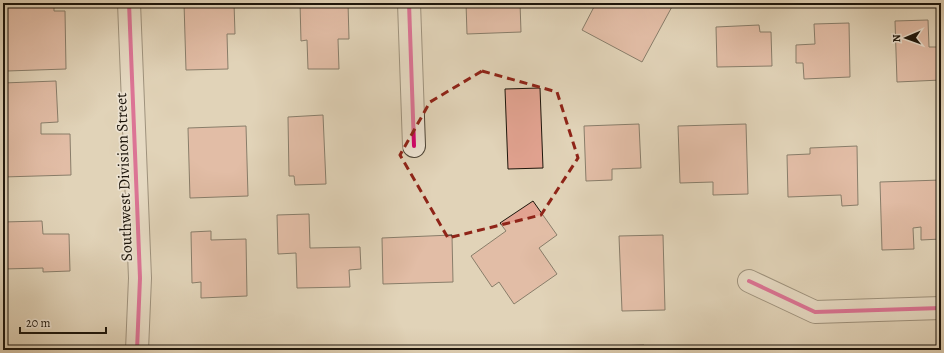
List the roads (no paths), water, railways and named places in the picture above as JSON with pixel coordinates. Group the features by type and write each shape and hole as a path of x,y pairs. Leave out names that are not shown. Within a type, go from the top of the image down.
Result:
{"street":[{"name":"Southwest Division Street","path":"129,3 140,278 137,350"},
{"path":"409,3 414,146"},
{"path":"749,281 816,312 941,308"}]}
